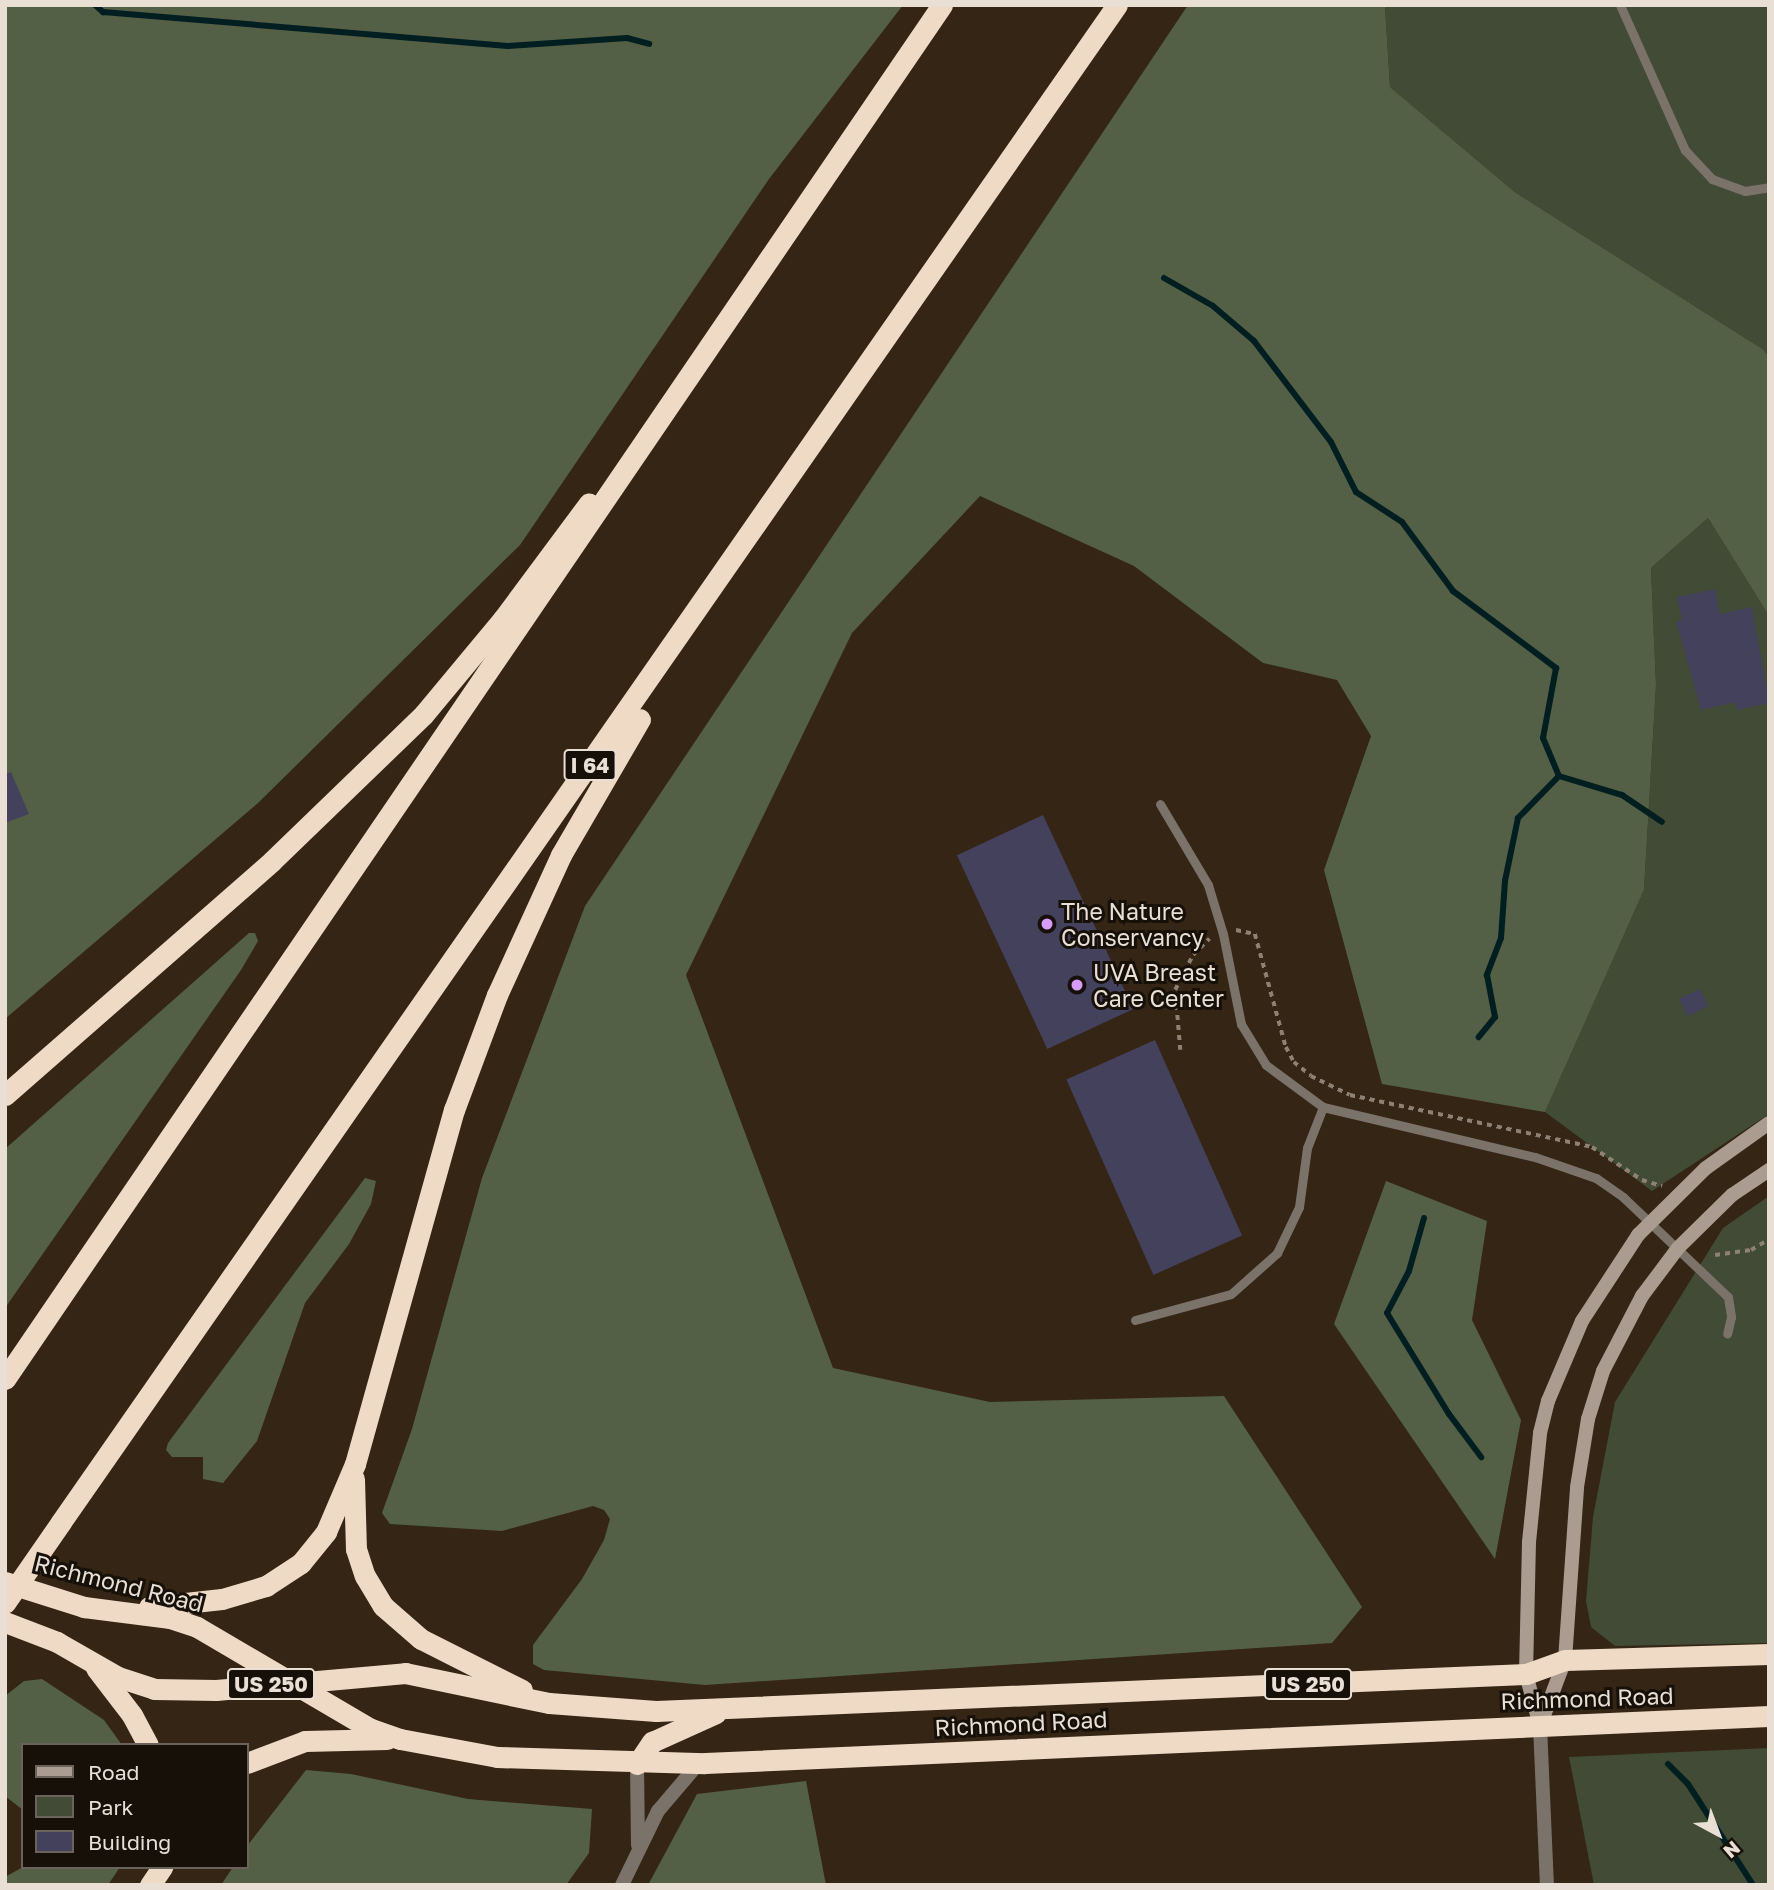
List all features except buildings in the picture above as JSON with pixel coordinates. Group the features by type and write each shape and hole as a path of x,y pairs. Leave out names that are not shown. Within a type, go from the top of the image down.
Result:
{"highway":[{"path":"5,1379 942,5"},
{"name":"I 64","path":"5,1602 713,590 1117,5"},
{"path":"5,1095 272,861 424,714 685,384"},
{"path":"114,1611 222,1599 278,1579 301,1563 326,1532 355,1464 454,1110 497,995 567,843 625,740 685,653 713,590"},
{"path":"355,1464 356,1549 365,1576 383,1606 421,1639 548,1703"},
{"name":"Richmond Road","path":"5,1582 66,1602 197,1627 357,1722 400,1739 497,1757 637,1764 698,1764 1769,1716"},
{"name":"Richmond Road","path":"5,1622 57,1642 91,1661 154,1689 216,1690 291,1681 405,1673 548,1703 624,1710 725,1709 1526,1674 1565,1660 1769,1654"},
{"path":"91,1661 132,1715 147,1743"},
{"path":"637,1764 652,1742 725,1709"},
{"path":"248,1763 305,1741 400,1739"},
{"path":"150,1885 161,1869"}],"street":[{"path":"1547,1885 1540,1726 1526,1674 1532,1494 1548,1401 1582,1321 1609,1274 1649,1222 1706,1168 1769,1123"},
{"path":"1540,1726 1565,1660 1569,1561 1588,1419 1623,1329 1678,1248 1709,1215 1769,1170"},
{"path":"637,1764 639,1846"},
{"path":"622,1885 639,1846 667,1796 698,1764"}],"lane":[{"path":"1620,5 1685,150 1712,179 1745,191 1769,187"},
{"path":"1160,804 1208,885 1223,934 1233,995 1253,1046 1284,1083 1323,1107 1563,1165 1596,1178 1678,1248 1728,1297 1731,1318 1727,1334"},
{"path":"1135,1320 1231,1294 1277,1253 1299,1207 1307,1148 1323,1107"}],"path":[{"path":"1180,1050 1174,1020 1175,990 1193,954 1204,943 1223,934 1243,930 1255,934 1286,1047 1302,1070 1330,1087 1592,1147 1643,1180 1667,1189"},
{"path":"1715,1255 1751,1250 1769,1239"}],"green space":[{"path":"5,5 903,5 769,179 520,545 258,803 5,1019"},
{"path":"1188,5 1385,5 1390,87 1516,193 1764,350 1769,357 1769,616 1708,518 1651,568 1656,685 1644,890 1545,1112 1382,1084 1324,870 1371,736 1337,680 1263,663 1134,566 980,496 852,633 686,975 833,1368 990,1402 1224,1396 1362,1607 1332,1643 705,1685 544,1670 533,1664 533,1645 582,1579 604,1540 610,1519 604,1510 593,1506 502,1531 390,1524 382,1513 412,1429 482,1178 585,906"},
{"path":"1385,5 1769,5 1769,357 1764,350 1516,193 1390,87"},
{"path":"1708,518 1769,616 1769,1114 1652,1191 1545,1112 1644,890 1656,685 1651,568"},
{"path":"249,933 255,933 258,941 241,970 5,1308 5,1149"},
{"path":"365,1178 376,1181 371,1204 349,1244 305,1303 257,1441 223,1483 203,1479 203,1457 172,1457 166,1450 168,1443"},
{"path":"1386,1181 1487,1221 1472,1320 1521,1420 1495,1559 1334,1324"},
{"path":"1769,1196 1769,1643 1615,1646 1591,1627 1586,1601 1593,1517 1615,1402 1723,1228"},
{"path":"42,1679 104,1720 121,1743 21,1743 21,1808 5,1796 5,1696 24,1681"},
{"path":"1769,1748 1769,1885 1594,1885 1569,1757"},
{"path":"306,1770 351,1774 468,1799 592,1809 589,1853 566,1885 221,1885 232,1869 248,1869 248,1845"},
{"path":"806,1781 826,1885 648,1885 697,1794"},
{"path":"21,1868 119,1869 108,1885 5,1885 5,1877"}],"waterway":[{"path":"95,5 103,12 508,46 627,38 649,44"},
{"path":"1164,278 1213,306 1254,341 1331,442 1356,492 1402,522 1453,591 1556,668 1543,738 1559,776 1518,818 1505,881 1501,938 1487,975 1495,1017 1479,1037"},
{"path":"1559,776 1622,795 1662,822"},
{"path":"1424,1218 1409,1271 1387,1313 1449,1414 1481,1457"},
{"path":"1668,1764 1688,1784 1753,1885"}],"place":[{"name":"The Nature Conservancy","path":"1047,924"},
{"name":"UVA Breast Care Center","path":"1077,985"}]}
